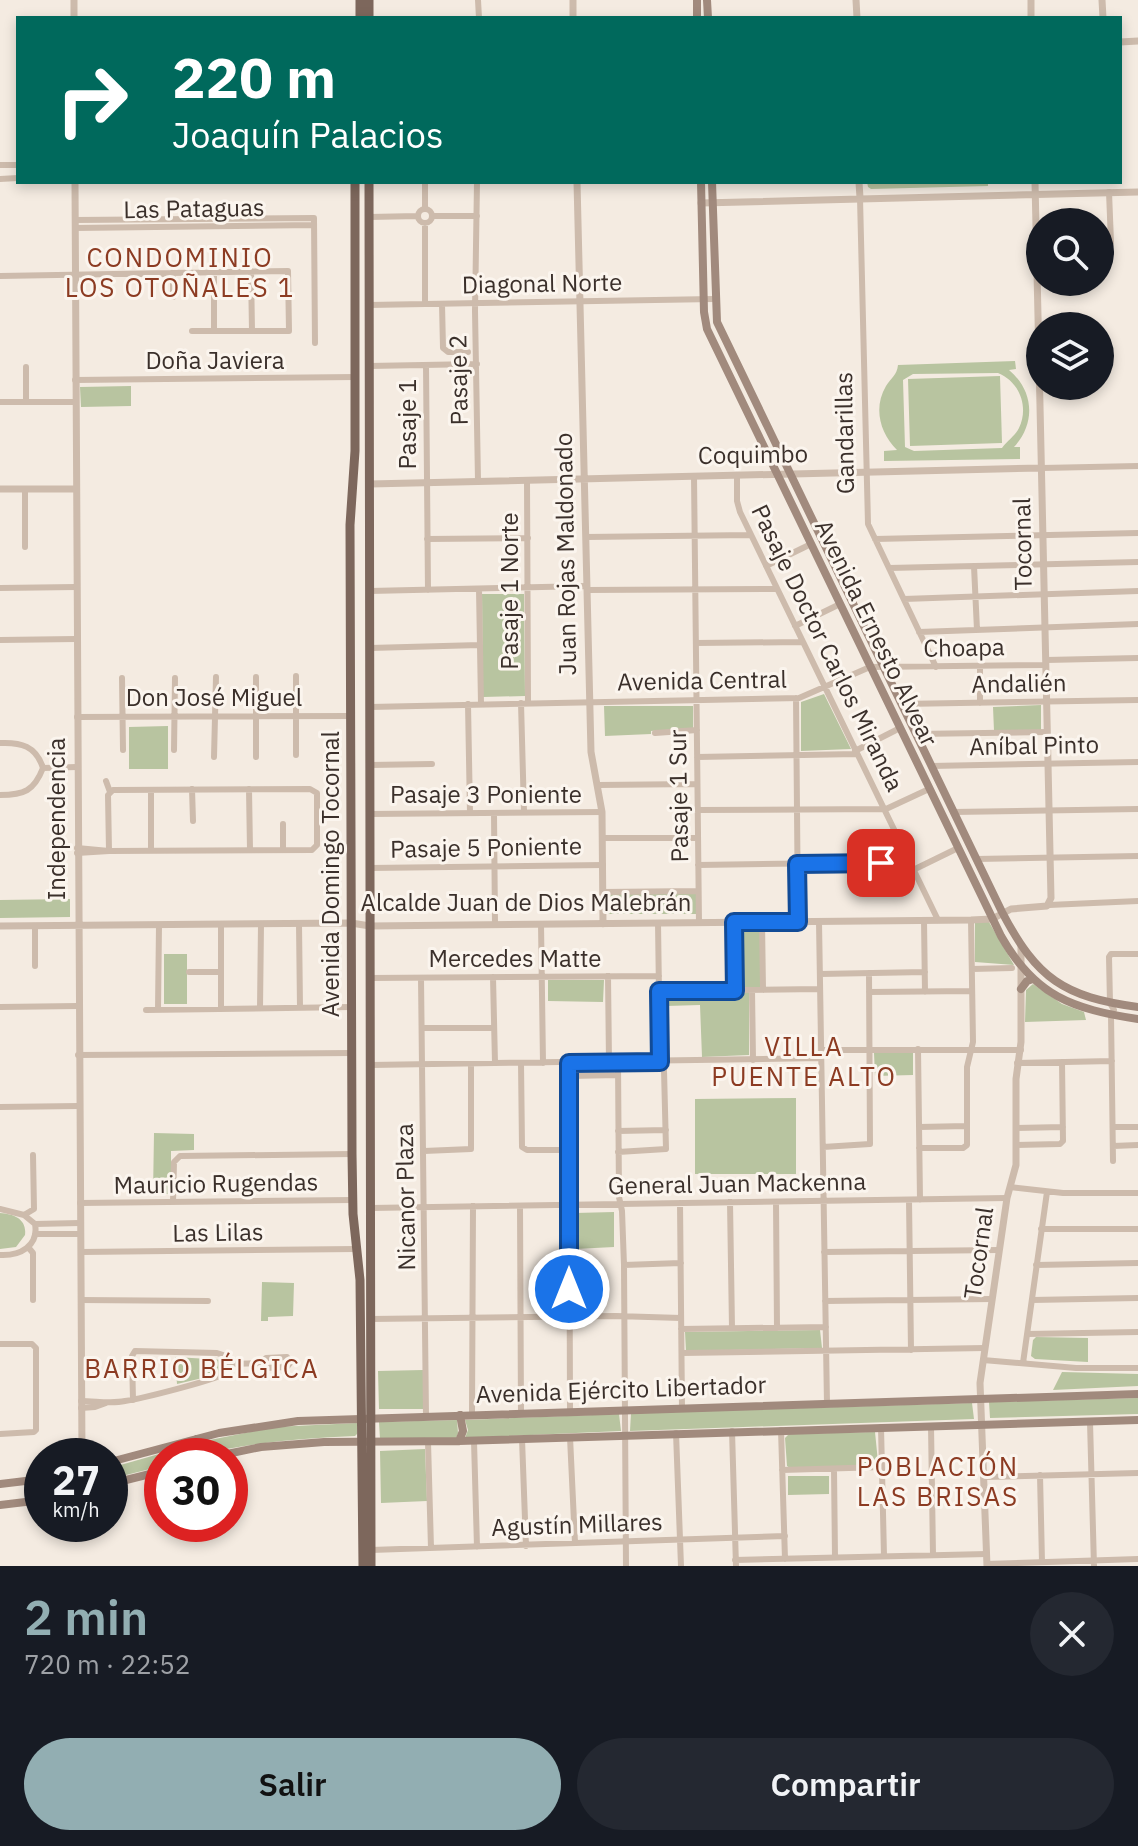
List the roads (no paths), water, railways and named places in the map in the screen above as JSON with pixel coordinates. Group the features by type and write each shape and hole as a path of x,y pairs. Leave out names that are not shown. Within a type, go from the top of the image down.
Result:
{"main road":[{"name":"Avenida Domingo Tocornal","path":"355,184 355,451 350,514 352,1200 360,1280 367,1418"},
{"name":"Avenida Domingo Tocornal","path":"363,1566 371,1319 369,184"},
{"name":"Avenida Ernesto Alvear","path":"701,184 703,299 707,329 1016,967 1074,1006 1138,1019"},
{"name":"Avenida Ernesto Alvear","path":"712,184 714,299 718,326 1002,912 1021,947 1058,983 1084,997 1138,1007"},
{"path":"355,245 369,245"},
{"path":"707,329 718,326"},
{"path":"355,329 363,332 369,329"},
{"path":"355,342 362,339 369,342"},
{"path":"351,659 360,656 370,660"},
{"path":"351,764 359,771 370,765"},
{"path":"1021,989 1033,979"},
{"path":"352,1173 363,1170 371,1178"},
{"name":"Avenida Ejército Libertador","path":"201,1438 272,1424 367,1418 1138,1394"},
{"path":"459,1441 463,1431 460,1415"},
{"name":"Avenida Ejército Libertador","path":"248,1450 281,1444 474,1441 1138,1420"},
{"name":"Avenida Domingo Tocornal","path":"366,1442 371,1566"},
{"path":"0,1484 24,1482"},
{"path":"23,1502 17,1492 24,1482"},
{"path":"0,1505 23,1502"}],"street":[{"name":"Independencia","path":"75,184 82,1438"},
{"path":"369,217 418,216 425,209 425,184"},
{"name":"Pasaje 2","path":"477,184 478,481"},
{"name":"Juan Rojas Maldonado","path":"577,184 592,759 602,812 603,924"},
{"name":"Gandarillas","path":"859,184 867,519 936,667"},
{"name":"Tocornal","path":"1035,184 1049,905"},
{"path":"1109,184 1110,208"},
{"path":"701,203 1138,192"},
{"path":"425,209 432,216"},
{"path":"418,216 425,223"},
{"path":"432,216 477,216"},
{"path":"425,223 432,216"},
{"name":"Las Pataguas","path":"75,224 314,218 315,343"},
{"path":"425,223 425,304"},
{"path":"214,271 214,331"},
{"path":"251,271 252,331"},
{"path":"0,276 288,271 289,331 192,331"},
{"path":"173,272 173,297"},
{"name":"Diagonal Norte","path":"369,305 714,299"},
{"path":"442,304 443,348 448,352 468,352"},
{"path":"369,366 477,364"},
{"name":"Pasaje 1","path":"426,365 428,590"},
{"path":"26,367 26,402"},
{"name":"Doña Javiera","path":"75,380 356,377"},
{"path":"0,402 75,402"},
{"name":"Coquimbo","path":"370,484 1138,466"},
{"name":"Pasaje Doctor Carlos Miranda","path":"737,475 738,508 938,920"},
{"name":"Pasaje 1 Sur","path":"694,476 699,923"},
{"name":"Pasaje 1 Norte","path":"524,812 527,480"},
{"path":"0,489 76,489"},
{"path":"25,489 25,547"},
{"path":"875,539 1138,533"},
{"path":"586,537 751,535"},
{"path":"427,539 528,538"},
{"path":"766,566 811,544"},
{"path":"889,568 1138,562"},
{"path":"974,566 977,630"},
{"path":"0,588 76,587"},
{"path":"479,589 481,704"},
{"path":"370,591 777,589"},
{"path":"904,599 1138,591"},
{"path":"795,626 840,604"},
{"path":"919,632 1138,624"},
{"path":"0,640 76,639"},
{"path":"696,643 802,642"},
{"path":"370,648 480,645"},
{"name":"Choapa","path":"883,668 1138,658"},
{"path":"980,666 980,703"},
{"name":"Avenida Central","path":"370,707 796,698 870,667 883,668"},
{"path":"296,676 296,755"},
{"path":"214,757 216,677"},
{"path":"256,677 256,757"},
{"path":"122,678 123,750"},
{"path":"174,750 175,678"},
{"path":"796,698 798,922"},
{"name":"Andalién","path":"901,704 1138,700"},
{"path":"468,704 470,813"},
{"name":"Don José Miguel","path":"77,717 351,716"},
{"path":"697,757 856,752 900,728"},
{"path":"655,733 697,730"},
{"path":"916,734 1047,732"},
{"path":"0,743 21,743 29,747 43,768"},
{"name":"Aníbal Pinto","path":"931,766 1138,762"},
{"path":"370,765 432,764"},
{"path":"43,768 77,767"},
{"path":"0,795 25,794 33,787 43,768"},
{"path":"106,781 110,792 109,851"},
{"path":"598,785 697,784"},
{"path":"192,789 193,821"},
{"path":"249,789 250,850"},
{"path":"80,851 311,850 316,847 316,791 312,789 110,792"},
{"path":"697,810 883,809 929,789"},
{"path":"151,790 151,850"},
{"path":"953,812 1138,809"},
{"name":"Pasaje 3 Poniente","path":"370,814 602,812"},
{"path":"494,813 495,925"},
{"path":"283,824 283,850"},
{"path":"602,838 698,838"},
{"path":"913,870 958,848"},
{"path":"976,859 1138,856"},
{"path":"698,865 909,862"},
{"name":"Pasaje 5 Poniente","path":"370,868 603,865"},
{"path":"603,892 698,891"},
{"path":"992,919 1002,912 1049,905 1138,901"},
{"name":"Alcalde Juan de Dios Malebrán","path":"0,926 351,923 370,926 992,919"},
{"path":"924,920 925,992"},
{"path":"919,1148 966,1146 967,1063 972,1049 971,920"},
{"path":"734,922 735,991"},
{"path":"762,922 763,990"},
{"path":"819,922 827,1404"},
{"path":"618,1152 665,1150 658,923"},
{"path":"221,924 221,1009"},
{"path":"260,1008 261,924"},
{"path":"299,924 300,1008"},
{"path":"541,924 543,1063"},
{"path":"158,1010 159,925"},
{"path":"35,926 35,966"},
{"name":"Tocornal","path":"987,1565 980,1399 1007,1198 1016,1170 1021,989 1016,967 1021,947"},
{"path":"1113,1161 1111,1015 1114,1010 1110,1003 1110,955 1138,954"},
{"path":"972,969 1016,967"},
{"path":"189,972 221,972"},
{"path":"820,974 925,972"},
{"path":"823,1147 869,1145 869,973"},
{"path":"608,976 609,1062"},
{"name":"Mercedes Matte","path":"370,978 659,976"},
{"path":"493,977 495,1063"},
{"name":"Nicanor Plaza","path":"421,978 426,1416"},
{"path":"659,991 820,989"},
{"path":"752,990 753,1060"},
{"path":"869,992 972,991"},
{"path":"0,1007 78,1006"},
{"path":"146,1010 351,1007"},
{"path":"422,1028 494,1028"},
{"path":"371,1065 753,1060 869,1049 1021,1050"},
{"path":"918,1049 920,1200"},
{"path":"78,1055 352,1053"},
{"path":"1017,1063 1112,1061"},
{"path":"618,1062 618,1152 624,1265 626,1566"},
{"path":"1016,1145 1063,1143 1062,1062"},
{"path":"521,1063 523,1149 569,1150"},
{"path":"569,1063 570,1412"},
{"path":"424,1151 471,1150 471,1064"},
{"path":"569,1076 618,1075"},
{"path":"0,1107 79,1106"},
{"path":"919,1127 967,1126"},
{"path":"1016,1128 1063,1127"},
{"path":"1113,1127 1138,1127"},
{"path":"618,1131 666,1130"},
{"path":"1113,1146 1138,1145"},
{"path":"173,1202 174,1162 180,1156 352,1154"},
{"path":"24,1215 34,1209 32,1155"},
{"path":"1010,1187 1047,1192 1138,1193"},
{"path":"1023,1363 1047,1192"},
{"name":"General Juan Mackenna","path":"371,1208 1007,1198"},
{"name":"Mauricio Rugendas","path":"80,1203 352,1200"},
{"path":"909,1200 911,1350"},
{"path":"730,1202 732,1328"},
{"path":"776,1202 777,1328"},
{"path":"680,1203 682,1409"},
{"path":"472,1415 473,1206"},
{"path":"520,1206 521,1414"},
{"path":"0,1209 24,1215 35,1224 80,1223"},
{"path":"0,1255 21,1253 28,1247 35,1234 35,1224"},
{"path":"1041,1229 1138,1229"},
{"path":"35,1234 80,1234"},
{"path":"28,1247 33,1253 33,1300"},
{"name":"Las Lilas","path":"81,1252 356,1249"},
{"path":"824,1252 999,1250"},
{"path":"624,1265 681,1263"},
{"path":"1036,1265 1138,1263"},
{"path":"1032,1300 1138,1298"},
{"path":"825,1301 992,1299"},
{"path":"81,1300 208,1301"},
{"path":"371,1319 681,1318"},
{"path":"681,1329 826,1327"},
{"path":"1028,1334 1138,1332"},
{"path":"0,1344 32,1344 36,1348 36,1430 0,1434"},
{"path":"682,1353 985,1348"},
{"path":"81,1404 133,1400 224,1376 230,1370 228,1358 221,1354 137,1350 132,1356 133,1400"},
{"path":"983,1360 1076,1368 1138,1368"},
{"path":"230,1364 260,1363"},
{"path":"1090,1422 1094,1563"},
{"path":"931,1426 933,1555"},
{"path":"881,1427 884,1556"},
{"path":"781,1430 785,1559"},
{"path":"732,1431 736,1563 835,1557 987,1554"},
{"path":"676,1433 681,1566"},
{"path":"570,1437 575,1543"},
{"path":"522,1439 526,1546"},
{"path":"474,1441 477,1547"},
{"path":"428,1442 431,1548"},
{"path":"782,1470 882,1467"},
{"path":"834,1469 835,1557"},
{"path":"985,1477 1138,1473"},
{"path":"1040,1475 1042,1562"},
{"name":"Agustín Millares","path":"371,1550 785,1536"},
{"path":"987,1565 1138,1559"}],"district":[{"name":"CONDOMINIO LOS OTOÑALES 1","path":"180,273"},
{"name":"VILLA PUENTE ALTO","path":"804,1062"},
{"name":"BARRIO BÉLGICA","path":"202,1369"},
{"name":"POBLACIÓN LAS BRISAS","path":"938,1482"}]}
